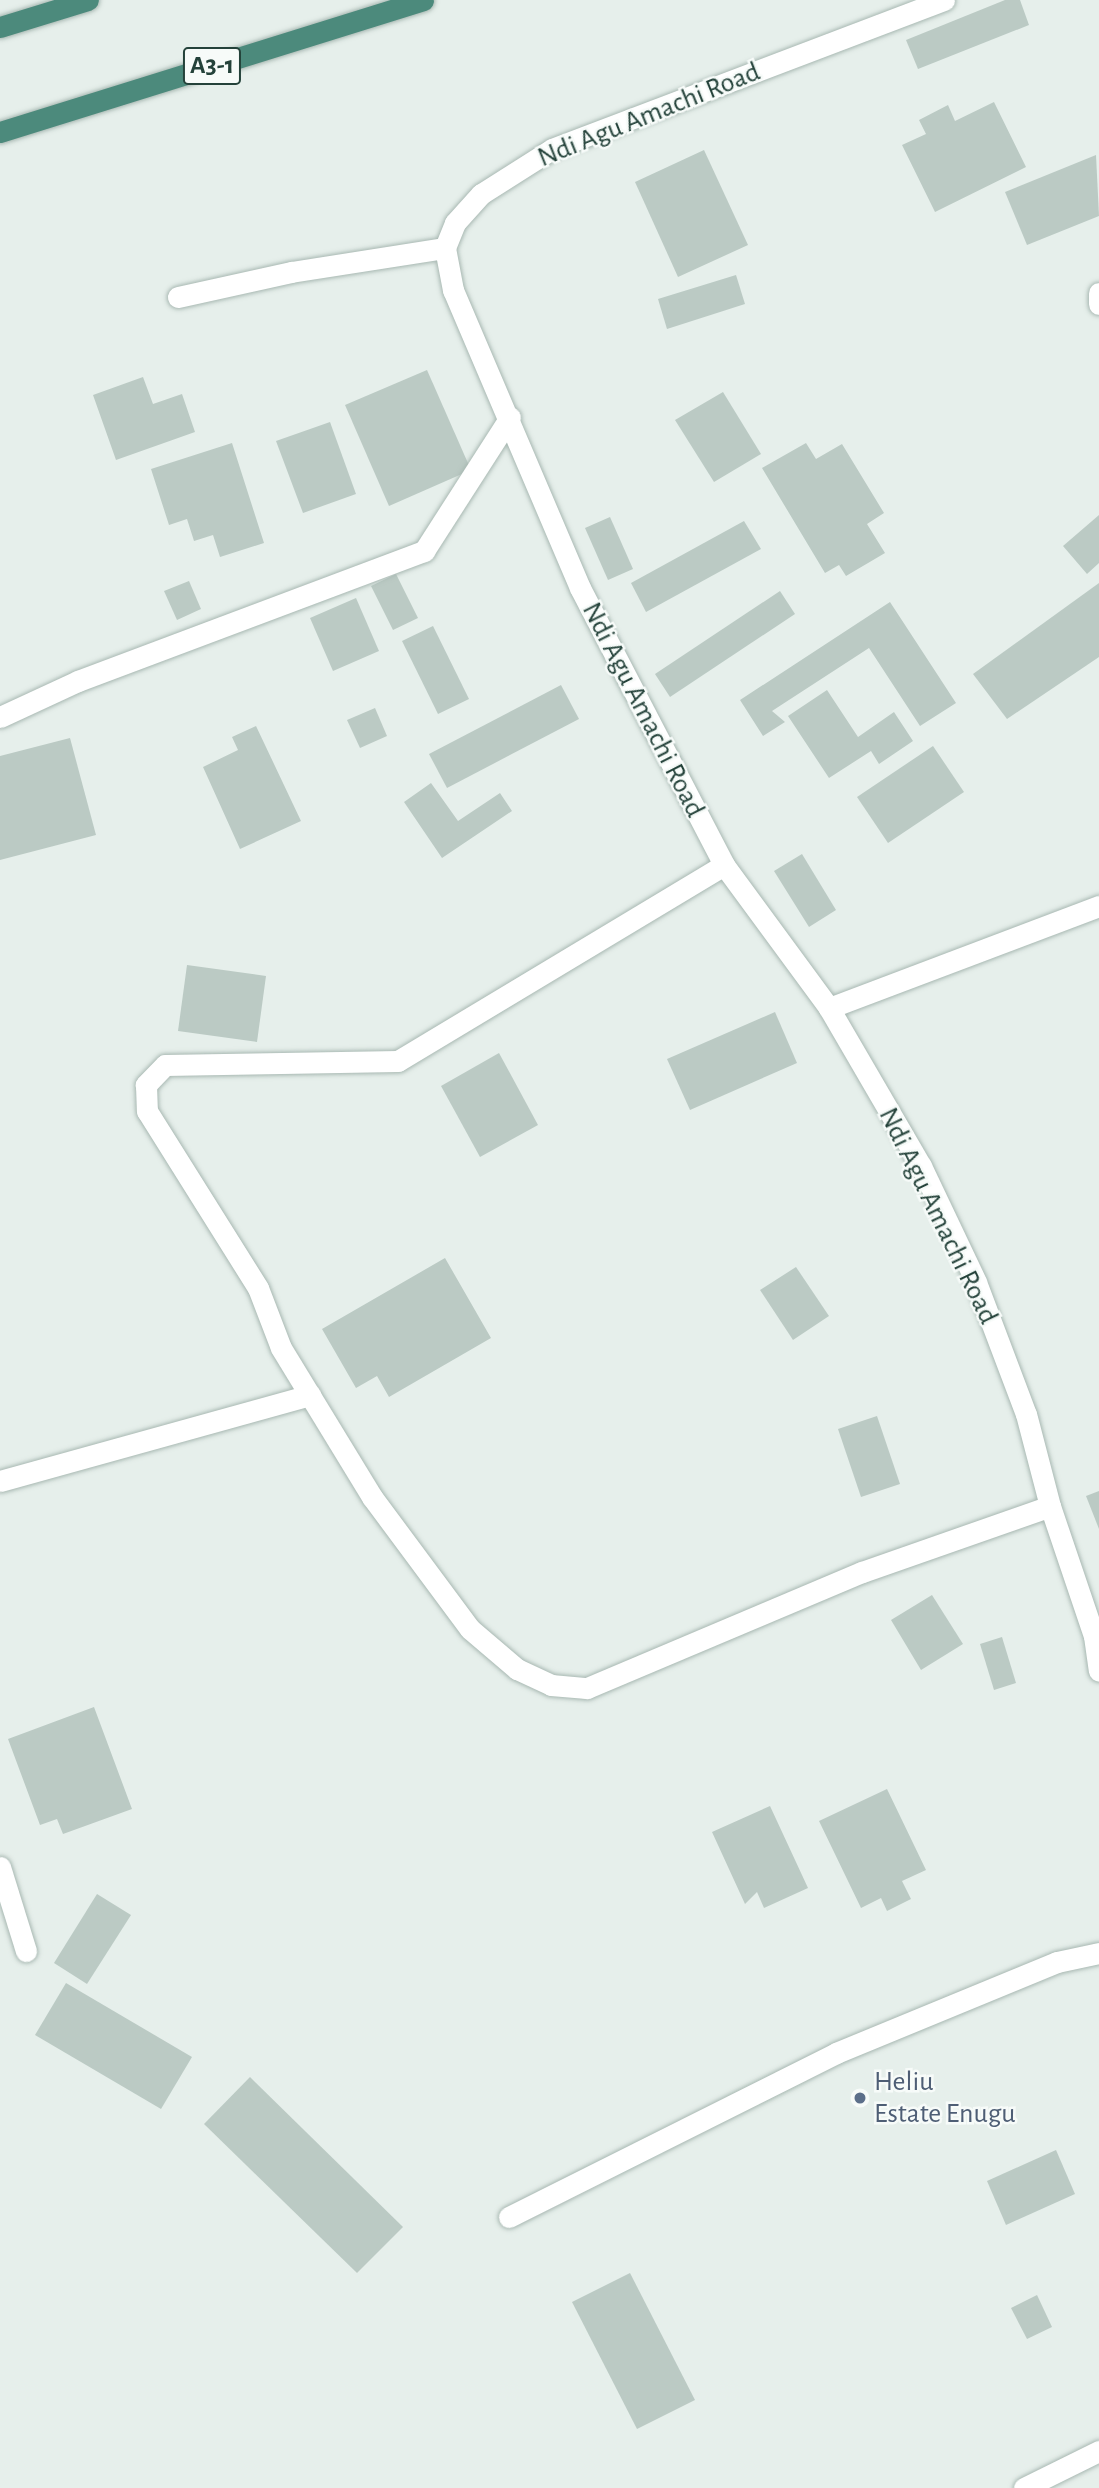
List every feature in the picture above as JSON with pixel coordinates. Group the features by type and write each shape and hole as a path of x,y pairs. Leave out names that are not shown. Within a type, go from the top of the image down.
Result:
{"highway":[{"path":"0,27 88,0"},
{"name":"A3-1","path":"0,132 423,0"}],"street":[{"name":"Ndi Agu Amachi Road","path":"944,0 552,149 481,194 456,223 445,248 453,290 510,416 580,587 724,865 829,1007 921,1166 976,1282 1026,1414 1050,1506 1094,1636 1099,1671"},
{"path":"178,297 292,272 445,248"},
{"path":"1099,293 1099,304"},
{"path":"0,718 78,681 424,551 510,416"},
{"path":"724,865 398,1061 166,1065 146,1085 147,1111 258,1288 281,1348 372,1497 470,1629 517,1669 551,1685 587,1688 862,1572 1050,1506"},
{"path":"829,1007 1099,906"},
{"path":"0,1480 310,1395"},
{"path":"0,1867 26,1951"},
{"path":"509,2217 836,2053 1057,1962 1099,1953"},
{"path":"1024,2488 1099,2451"}],"building":[{"path":"1005,0 1020,0 1029,25 918,69 906,40"},
{"path":"994,102 1026,167 935,212 902,145 926,134 919,120 948,105 955,121"},
{"path":"704,150 748,245 678,277 635,182"},
{"path":"1096,155 1099,216 1027,245 1005,192"},
{"path":"736,275 745,304 667,329 658,299"},
{"path":"427,370 471,470 389,506 345,405"},
{"path":"143,377 153,404 182,394 195,432 116,460 93,395"},
{"path":"723,392 761,454 714,482 675,420"},
{"path":"330,422 356,494 303,513 276,441"},
{"path":"232,443 264,543 220,557 213,535 194,541 187,519 169,525 151,469"},
{"path":"806,443 816,459 842,444 884,513 867,524 885,553 846,576 839,565 825,573 762,468"},
{"path":"1099,515 1099,563 1087,574 1063,546"},
{"path":"610,517 633,569 608,580 585,528"},
{"path":"744,521 761,549 646,612 631,583"},
{"path":"396,574 418,618 393,630 371,586"},
{"path":"189,581 201,609 177,620 164,591"},
{"path":"1099,583 1099,657 1007,719 973,674"},
{"path":"780,591 795,614 670,697 655,674"},
{"path":"356,598 379,651 333,671 310,618"},
{"path":"890,602 956,703 920,726 869,648 772,711 785,722 763,736 740,700"},
{"path":"433,626 469,699 438,714 402,641"},
{"path":"561,685 579,719 447,788 429,754"},
{"path":"827,690 858,737 894,712 913,741 879,764 871,751 829,778 788,716"},
{"path":"375,708 387,736 360,748 347,720"},
{"path":"256,726 301,821 240,849 203,767 238,750 232,737"},
{"path":"70,738 96,835 0,860 0,756"},
{"path":"933,746 964,792 888,843 857,797"},
{"path":"431,783 458,821 500,793 512,811 442,858 404,802"},
{"path":"802,854 836,910 809,927 774,871"},
{"path":"187,965 266,976 257,1042 178,1031"},
{"path":"775,1012 797,1063 690,1110 667,1059"},
{"path":"499,1053 538,1125 480,1157 441,1086"},
{"path":"445,1258 491,1338 389,1397 377,1376 356,1388 322,1329"},
{"path":"796,1267 829,1316 793,1340 760,1290"},
{"path":"877,1416 900,1484 861,1497 838,1429"},
{"path":"1099,1491 1099,1529 1086,1496"},
{"path":"932,1595 963,1644 921,1670 891,1620"},
{"path":"1002,1637 1016,1683 994,1690 980,1644"},
{"path":"94,1707 132,1809 63,1834 57,1819 40,1825 8,1739"},
{"path":"887,1789 926,1870 902,1881 911,1899 887,1911 881,1898 861,1908 819,1821"},
{"path":"770,1806 808,1888 764,1908 757,1892 745,1904 712,1832"},
{"path":"97,1894 131,1915 87,1984 54,1963"},
{"path":"66,1983 192,2057 161,2109 35,2035"},
{"path":"250,2077 403,2227 357,2273 204,2124"},
{"path":"1056,2150 1075,2194 1006,2225 987,2181"},
{"path":"630,2273 695,2400 637,2429 572,2302"},
{"path":"1037,2295 1052,2327 1027,2339 1011,2308"}],"place":[{"name":"Heliu Estate Enugu","path":"860,2098"}]}
